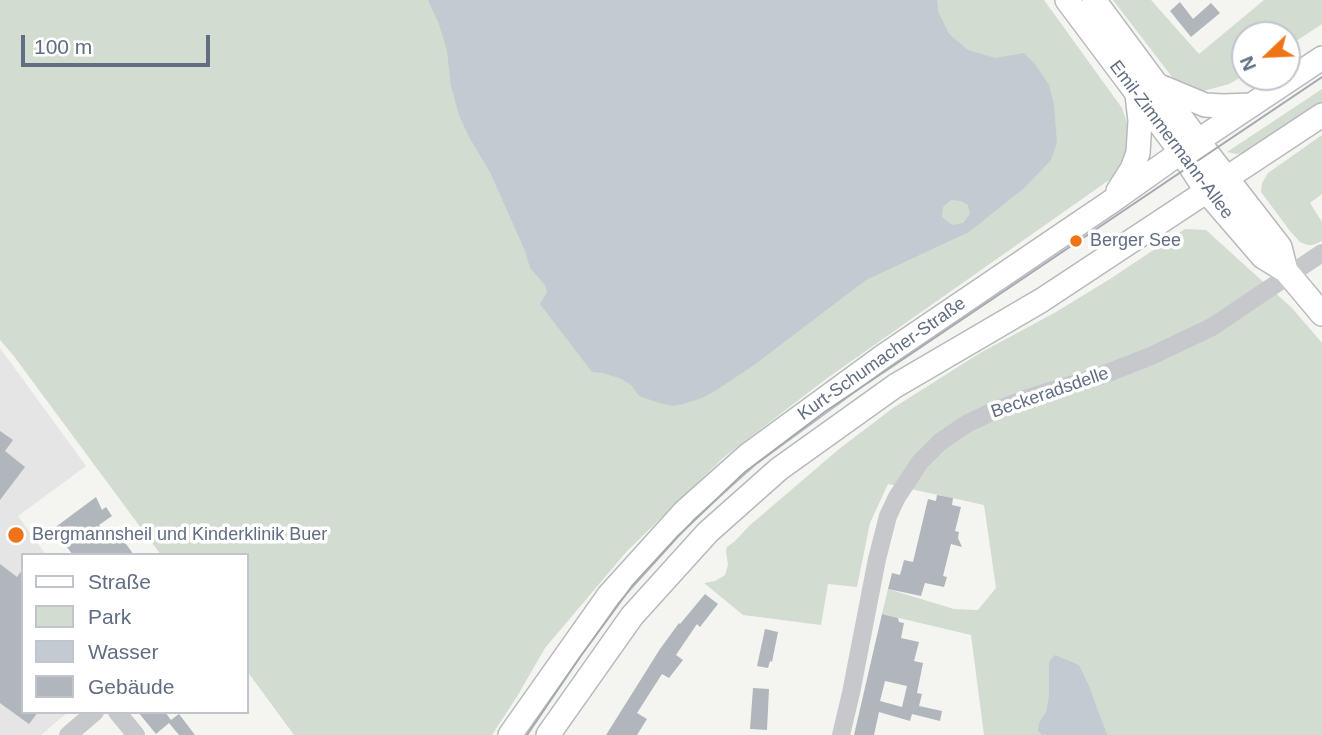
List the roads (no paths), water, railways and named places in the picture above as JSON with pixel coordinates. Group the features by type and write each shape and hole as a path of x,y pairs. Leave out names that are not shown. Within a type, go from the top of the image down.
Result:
{"main road":[{"name":"Emil-Zimmermann-Allee","path":"1067,0 1147,89 1189,146 1227,179 1280,247 1287,273"},
{"name":"Emil-Zimmermann-Allee","path":"1094,0 1147,89"},
{"name":"Kurt-Schumacher-Straße","path":"510,735 609,595 685,511 748,455 883,357 1189,146 1322,58"},
{"path":"1112,201 1132,169 1138,152 1140,121 1147,89 1205,104 1251,105"},
{"name":"Kurt-Schumacher-Straße","path":"548,735 632,616 708,531 779,469 895,386 1042,300 1322,115"},
{"name":"Emil-Zimmermann-Allee","path":"1189,146 1207,192 1263,257 1287,273 1322,314"}],"street":[{"name":"Beckeradsdelle","path":"841,735 888,516 920,462 940,442 968,423 1027,398 1100,376 1212,327 1287,273 1322,253"},
{"path":"68,735 93,714"},
{"path":"119,714 136,735"}],"water":[{"path":"428,0 937,0 938,11 949,34 968,50 995,58 1024,53 1035,64 1049,85 1054,104 1057,143 1051,160 1024,188 969,232 866,280 754,365 715,391 702,398 673,406 639,396 631,385 622,379 592,372 540,304 547,292 545,285 530,268 490,172 459,115 439,24","holes":["951,200 968,205 970,214 963,223 952,225 942,217 943,207"]},
{"path":"1055,655 1079,665 1107,735 1042,735 1038,731 1049,696 1049,662"}],"tram line":[{"path":"527,735 632,586 678,536 745,472 826,411 1322,77"}],"place":[{"name":"Berger See","path":"1076,241"},
{"name":"Bergmannsheil und Kinderklinik Buer","path":"16,535"}]}
